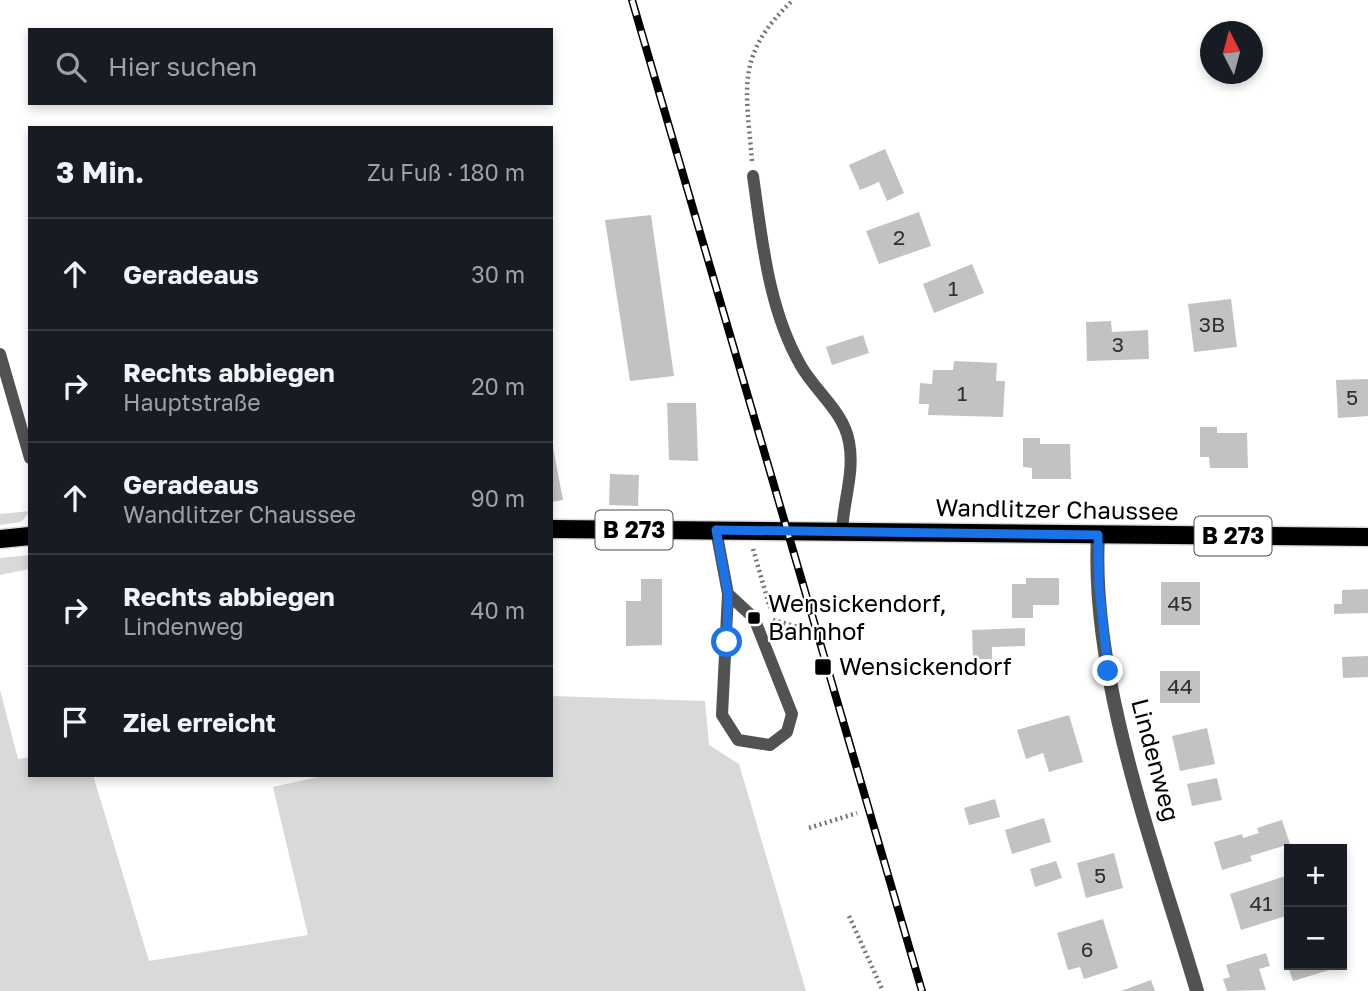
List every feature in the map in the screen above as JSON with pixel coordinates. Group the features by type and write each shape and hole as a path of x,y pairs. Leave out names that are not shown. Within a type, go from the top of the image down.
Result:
{"main road":[{"name":"B 273","path":"553,529 716,530"},
{"name":"Wandlitzer Chaussee","path":"716,530 1368,537"},
{"path":"0,539 28,536"}],"street":[{"name":"Lindenweg","path":"1098,535 1099,587 1108,671 1122,733 1197,991"}],"lane":[{"path":"753,176 780,320 801,366 838,415 849,441 851,470 842,532"},
{"path":"0,354 28,451"},
{"path":"716,530 728,594 722,715 738,740 770,745 787,732 792,714 754,618 728,594"}],"path":[{"path":"753,176 748,99 752,58 769,23 793,0"},
{"path":"753,549 773,622 804,629"},
{"path":"809,828 857,813"},
{"path":"849,916 883,991"}],"shaded area":[{"path":"28,511 21,522 0,525 0,514"},
{"path":"28,555 28,569 0,575 0,558"},
{"path":"0,690 18,759 28,757 28,777 94,777 149,961 308,935 273,787 318,777 553,777 553,696 705,701 709,745 739,764 806,991 0,991"}],"building":[{"path":"885,149 904,193 887,201 879,182 860,190 849,165"},
{"path":"919,212 931,246 879,264 866,231"},
{"path":"651,215 674,376 630,381 605,220"},
{"path":"972,264 984,293 934,313 923,284"},
{"path":"1231,299 1237,347 1194,352 1188,304"},
{"path":"1111,321 1112,332 1148,330 1149,359 1087,361 1086,322"},
{"path":"863,335 869,353 832,365 826,347"},
{"path":"954,361 997,363 996,381 1005,381 1003,417 928,415 929,404 919,404 920,383 932,384 933,370 953,370"},
{"path":"1368,379 1368,416 1338,418 1336,380"},
{"path":"667,403 696,403 698,461 669,460"},
{"path":"1200,427 1217,427 1217,433 1247,433 1248,468 1210,468 1209,457 1200,457"},
{"path":"1023,438 1040,438 1040,444 1070,444 1071,479 1032,479 1032,468 1023,467"},
{"path":"553,448 563,500 553,502"},
{"path":"610,474 639,475 638,506 609,505"},
{"path":"1026,578 1059,578 1059,605 1033,605 1033,618 1012,618 1012,584 1026,584"},
{"path":"641,579 662,579 662,645 626,646 626,601 641,601"},
{"path":"1161,582 1200,582 1200,625 1161,625"},
{"path":"1368,589 1368,613 1334,614 1334,604 1342,604 1342,590"},
{"path":"1025,628 1025,646 992,647 992,659 973,659 972,630"},
{"path":"1368,656 1368,677 1343,678 1342,657"},
{"path":"1160,671 1200,671 1200,703 1160,703"},
{"path":"1069,715 1083,762 1049,772 1043,753 1026,759 1017,730"},
{"path":"1207,728 1215,764 1180,771 1172,736"},
{"path":"1217,778 1222,800 1192,806 1187,784"},
{"path":"995,799 1000,817 969,825 964,808"},
{"path":"1044,818 1051,842 1012,854 1005,830"},
{"path":"1282,820 1290,844 1250,856 1252,861 1222,870 1214,842 1242,834 1243,838 1259,833 1257,828"},
{"path":"1114,853 1123,888 1086,898 1077,863"},
{"path":"1056,861 1062,878 1035,887 1030,869"},
{"path":"1284,877 1284,917 1241,930 1230,894"},
{"path":"1103,919 1118,968 1084,979 1080,967 1068,970 1057,933"},
{"path":"1266,953 1270,966 1259,969 1266,990 1227,991 1223,979 1230,977 1226,965"},
{"path":"1289,970 1329,970 1293,981"},
{"path":"1151,980 1155,991 1121,991"}],"railway":[{"path":"632,0 922,991"}],"place":[{"name":"Wensickendorf, Bahnhof","path":"754,618"},
{"name":"Wensickendorf","path":"823,667"}],"route":[{"path":"727,642 728,594 716,530 1098,535 1099,587 1108,671"}]}
